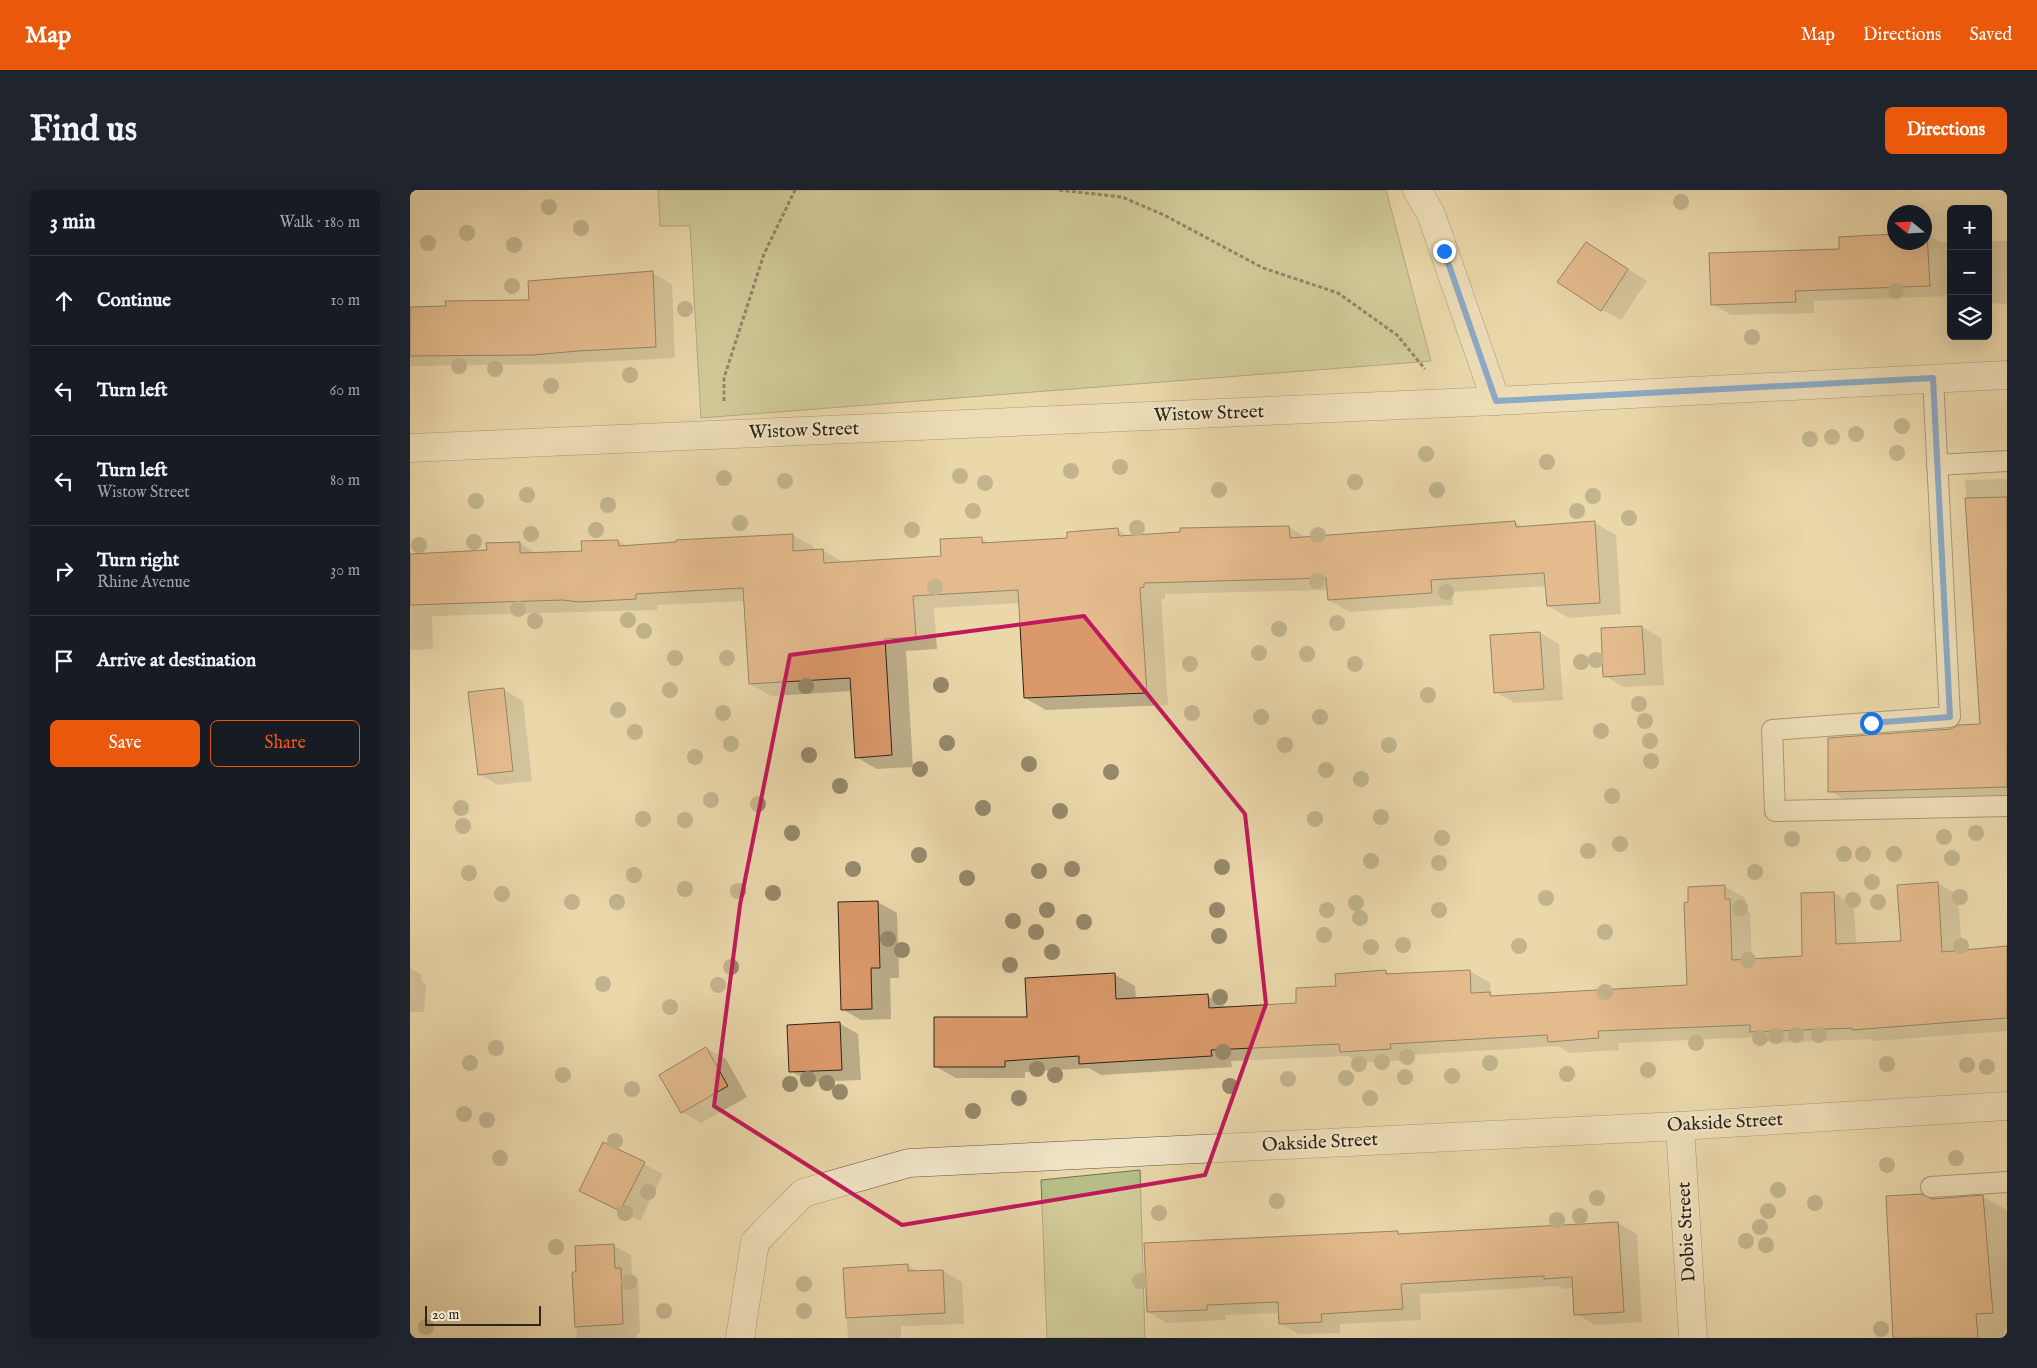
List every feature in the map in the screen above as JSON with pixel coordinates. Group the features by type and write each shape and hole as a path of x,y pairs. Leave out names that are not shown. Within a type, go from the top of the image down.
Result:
{"street":[{"path":"1417,190 1431,214 1496,401"},
{"name":"Wistow Street","path":"410,448 1496,401 2007,374"},
{"name":"Oakside Street","path":"740,1338 755,1242 803,1193 909,1163 1680,1126 2007,1106"},
{"name":"Dobie Street","path":"1680,1126 1693,1338"}],"lane":[{"path":"1933,378 1950,717 1772,730 1775,811 2007,806"},
{"path":"1937,465 2007,461"},
{"path":"1931,1187 2007,1182"}],"path":[{"path":"724,406 724,378 764,254 795,190"},
{"path":"1059,190 1122,197 1164,215 1263,268 1338,293 1397,335 1428,373"}],"highlighted area":[{"path":"1084,616 1245,814 1266,1004 1205,1175 902,1225 714,1106 740,905 790,655"}],"green space":[{"path":"658,190 1386,190 1431,361 701,418 690,226 660,226"},
{"path":"1140,1170 1145,1338 1047,1338 1041,1180"}],"building":[{"path":"1887,234 1887,250 1928,250 1930,286 1795,291 1796,302 1711,305 1709,253 1839,249 1839,237"},
{"path":"1586,242 1628,269 1601,311 1557,282"},
{"path":"653,271 656,347 533,355 410,356 410,307 446,306 445,301 529,300 528,281"},
{"path":"2007,497 2007,787 1828,792 1828,738 1951,729 1958,725 1980,724 1965,498"},
{"path":"1515,521 1516,527 1595,521 1600,603 1547,606 1544,573 1431,580 1432,593 1328,600 1326,578 1144,583 1144,587 1140,588 1147,693 1024,698 1018,590 913,596 916,637 885,639 892,755 855,758 850,678 749,684 743,588 636,594 636,599 579,602 563,600 410,605 410,554 487,550 486,543 520,542 520,553 582,551 581,541 618,540 619,546 676,542 676,540 793,534 793,551 823,549 824,563 941,556 940,539 982,537 982,543 1067,538 1067,532 1118,528 1119,536 1180,532 1180,528 1289,526 1290,538"},
{"path":"1642,626 1645,674 1603,677 1601,628"},
{"path":"1540,632 1544,689 1494,693 1490,635"},
{"path":"504,688 513,771 478,775 468,692"},
{"path":"1938,882 1942,952 2007,946 2007,1018 1852,1030 1852,1028 1750,1032 1750,1025 1598,1031 1599,1038 1548,1042 1547,1035 1390,1044 1391,1049 1340,1052 1339,1044 1211,1050 1212,1056 1079,1064 1079,1056 1005,1061 1005,1067 934,1067 934,1017 1027,1017 1025,978 1115,973 1116,999 1208,994 1209,1008 1296,1003 1296,988 1336,986 1335,974 1386,970 1386,974 1470,970 1471,993 1490,992 1490,996 1687,985 1684,903 1688,902 1688,887 1725,885 1725,899 1730,899 1732,960 1802,956 1801,893 1834,892 1836,944 1901,941 1897,885"},
{"path":"878,901 880,968 871,968 872,1009 841,1010 838,902"},
{"path":"840,1022 842,1070 789,1072 787,1025"},
{"path":"706,1047 728,1086 681,1113 659,1075"},
{"path":"603,1142 645,1162 620,1211 579,1191"},
{"path":"1922,1194 1932,1199 1983,1195 1993,1313 1976,1314 1978,1338 1893,1338 1886,1196"},
{"path":"1618,1222 1624,1312 1574,1315 1572,1277 1544,1279 1544,1276 1401,1284 1403,1309 1321,1314 1322,1322 1279,1324 1278,1302 1207,1305 1207,1310 1147,1312 1144,1243 1398,1231 1398,1234"},
{"path":"614,1244 615,1268 621,1268 623,1324 575,1327 572,1273 576,1271 575,1246"},
{"path":"908,1264 908,1271 943,1270 945,1313 846,1318 843,1268"}],"route":[{"path":"1444,251 1496,401 1933,378 1950,717 1871,723"}]}
